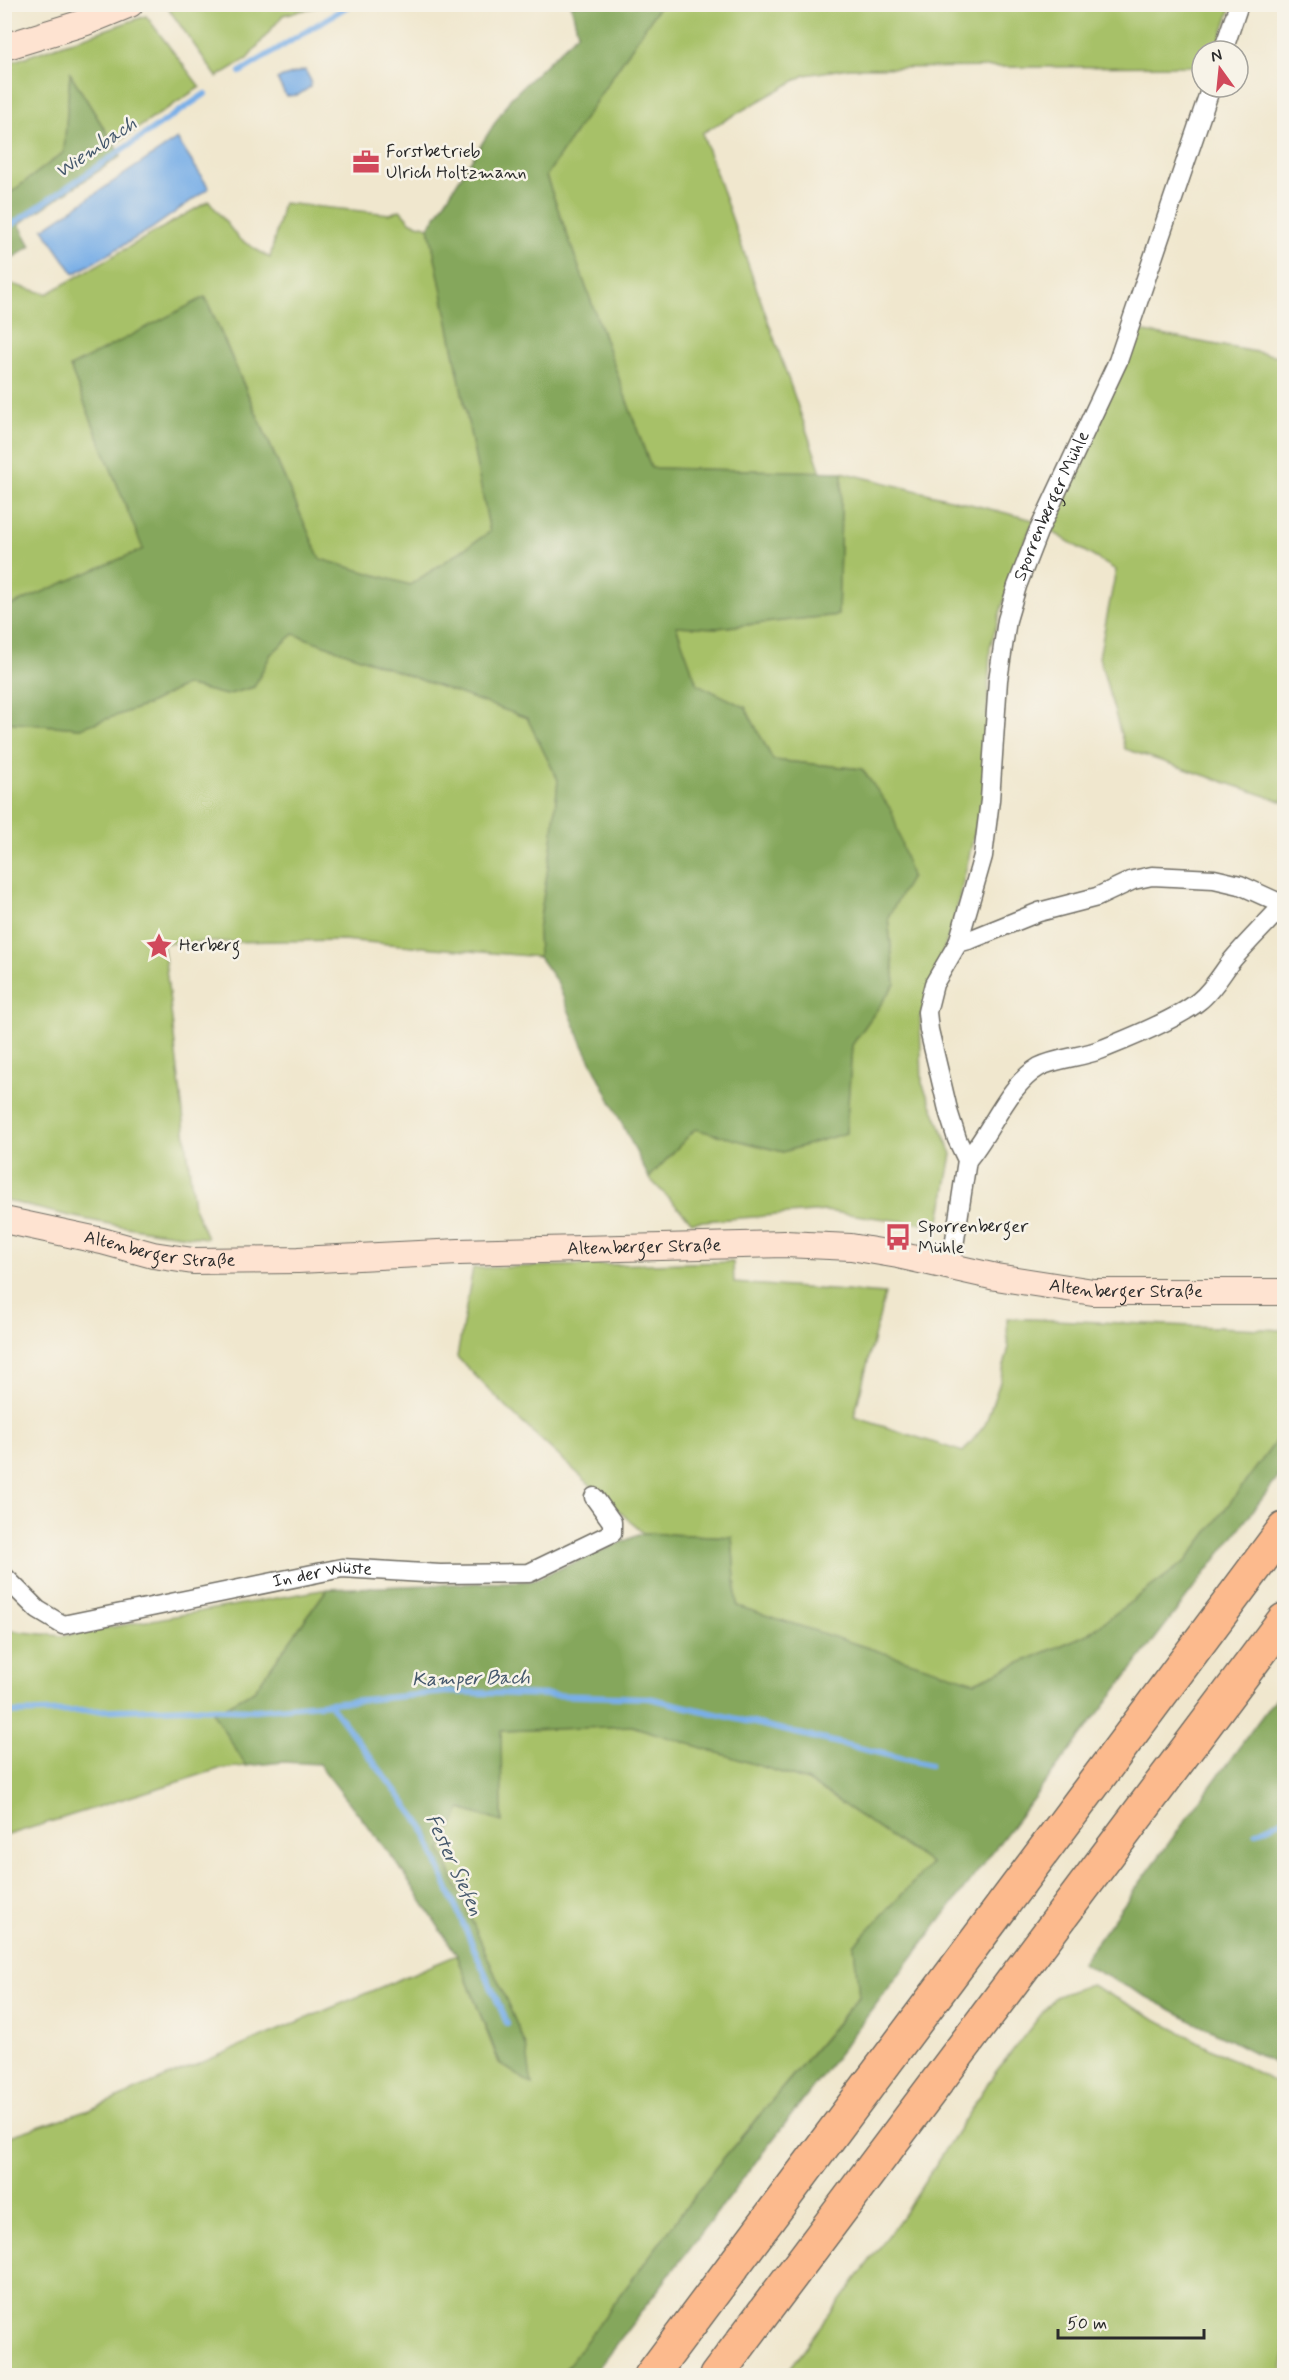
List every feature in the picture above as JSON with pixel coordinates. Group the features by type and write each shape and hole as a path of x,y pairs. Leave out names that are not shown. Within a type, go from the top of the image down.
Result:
{"highway":[{"path":"651,2376 1284,1529"},
{"path":"716,2376 1284,1620"}],"main road":[{"path":"4,47 86,22 130,4"},
{"name":"Altenberger Straße","path":"4,1220 102,1241 153,1256 194,1261 298,1260 459,1252 785,1244 851,1247 1042,1285 1094,1292 1284,1292"}],"street":[{"path":"1227,39 1239,4"},
{"name":"Sporrenberger Mühle","path":"967,1160 949,1114 928,1030 927,1012 934,984 958,943 982,856 988,826 1001,649 1010,609 1038,532 1118,361 1207,99"},
{"path":"951,1266 967,1160 980,1145 997,1114 1030,1075 1051,1062 1077,1058 1105,1049 1191,1006 1216,983 1234,957 1284,905 1248,888 1214,879 1152,876 1133,880 1097,897 1039,912 958,943"},
{"name":"In der Wüste","path":"4,1576 38,1610 63,1625 342,1568 440,1574 529,1573 612,1533 612,1522 594,1497"}],"green space":[{"path":"174,5 325,5 283,15 247,59 217,77 168,8"},
{"path":"571,5 660,5 546,176 651,468 842,472 838,615 717,628 676,626 697,684 745,707 773,760 862,769 892,811 911,877 888,917 895,984 852,1045 846,1133 783,1152 695,1129 649,1178 582,1043 557,982 539,957 538,931 552,842 558,780 527,718 294,634 271,654 254,687 226,695 185,685 147,705 80,728 5,722 5,608 143,549 70,367 205,297 320,559 410,585 490,532 429,227 510,99 578,33"},
{"path":"660,5 1232,5 1220,39 1190,39 1190,66 849,68 805,75 702,133 821,472 651,468 546,176"},
{"path":"146,16 200,87 114,144 70,74 64,152 5,197 5,64"},
{"path":"70,73 121,156 19,224 31,246 5,263 5,197 64,152"},
{"path":"209,201 239,239 270,258 283,203 390,214 400,210 411,222 429,227 490,532 410,585 320,559 206,298 70,367 144,550 5,608 4,282 47,294"},
{"path":"1134,330 1284,357 1284,802 1125,749 1099,657 1116,570 1046,528"},
{"path":"842,472 1034,520 1012,573 990,647 984,792 954,921 920,1017 922,1083 952,1154 939,1226 825,1211 692,1222 649,1178 695,1129 783,1152 846,1133 852,1045 895,984 888,917 911,877 862,769 773,760 745,707 697,685 676,626 717,628 838,615"},
{"path":"294,634 527,718 558,780 552,842 538,931 539,957 343,940 163,943 194,1207 207,1238 105,1223 5,1200 4,722 80,728 147,705 185,685 226,695 254,687 271,654"},
{"path":"733,1262 734,1283 885,1294 854,1417 963,1452 985,1425 999,1385 1008,1351 1007,1318 1284,1330 1284,1418 1274,1444 1187,1560 1088,1634 974,1682 737,1606 732,1537 643,1533 515,1416 457,1357 473,1268"},
{"path":"1284,1418 1284,1470 593,2375 561,2375 716,2167 859,1997 854,1945 931,1864 808,1781 632,1726 501,1731 502,1822 461,1809 441,1850 526,2046 532,2085 500,2063 457,1955 399,1866 319,1764 283,1762 246,1766 213,1713 254,1691 327,1589 531,1581 643,1533 732,1537 737,1606 975,1682 1088,1634 1187,1560 1274,1444"},
{"path":"327,1589 254,1691 214,1713 246,1766 219,1769 5,1836 4,1630 62,1636"},
{"path":"1284,1686 1284,2068 1081,1963"},
{"path":"632,1726 808,1781 931,1864 854,1945 859,1996 716,2167 561,2375 5,2375 4,2138 89,2110 457,1955 499,2063 531,2084 526,2046 441,1850 461,1809 502,1822 501,1731"},
{"path":"1090,1984 1284,2087 1284,2375 785,2375 902,2217 994,2074 1055,1997"}],"water":[{"path":"305,70 311,81 310,87 298,95 286,96 277,79"},
{"path":"177,139 209,188 151,229 74,274 43,229"}],"waterway":[{"name":"Wiembach","path":"240,72 351,4"},
{"name":"Wiembach","path":"4,230 205,94"},
{"name":"Kamper Bach","path":"4,1713 191,1708 255,1710 448,1692 649,1698 930,1765"},
{"name":"Fester Siefen","path":"330,1704 423,1827 507,2023"},
{"name":"Kamper Bach","path":"1256,1832 1284,1819"}],"place":[{"name":"Forstbetrieb Ulrich Holtzmann","path":"366,162"},
{"name":"Herberg","path":"159,946"},
{"name":"Sporrenberger Mühle","path":"898,1237"}]}
